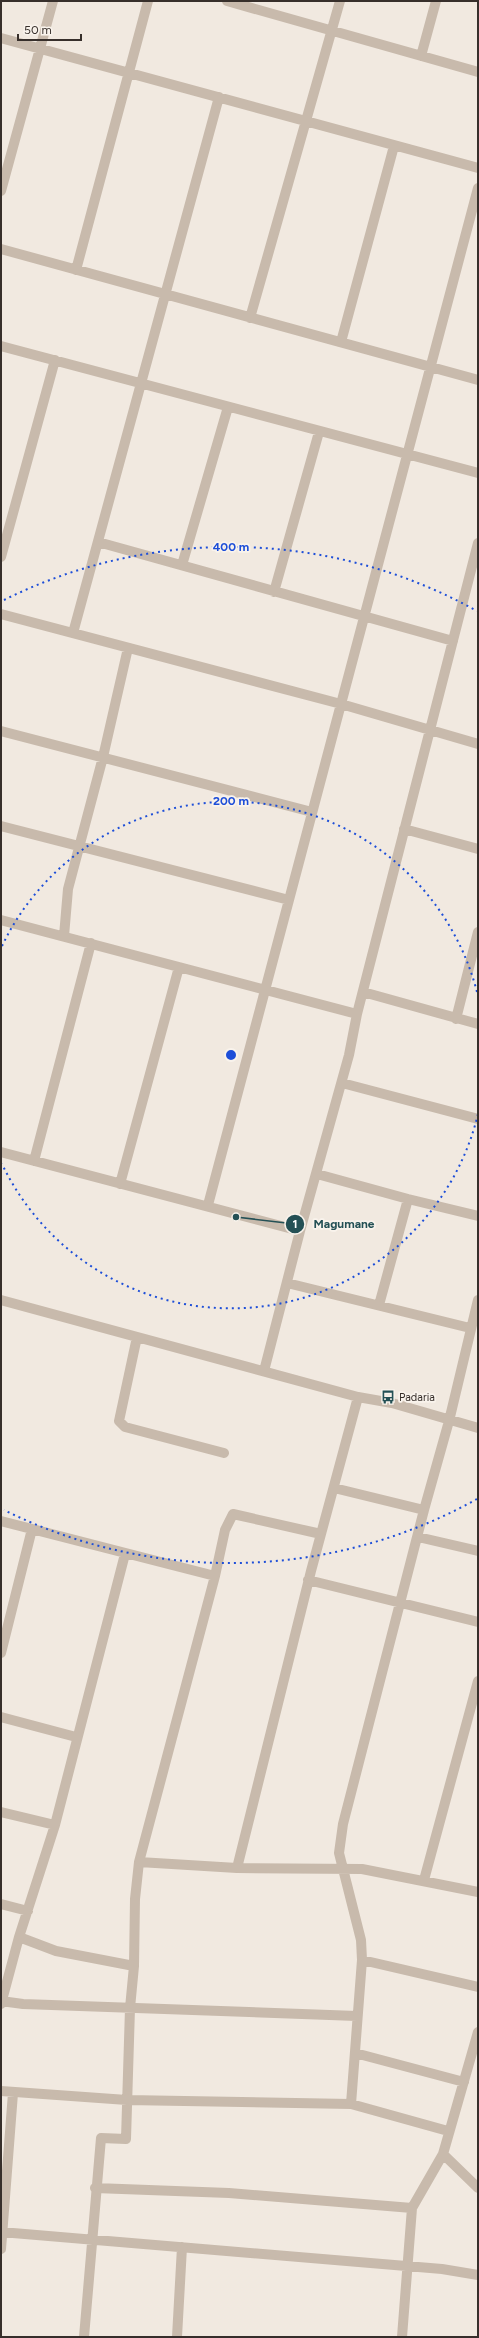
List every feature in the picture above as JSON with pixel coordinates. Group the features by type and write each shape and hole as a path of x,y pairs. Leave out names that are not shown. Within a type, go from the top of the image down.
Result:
{"street":[{"path":"1,190 53,1"},
{"path":"76,270 148,1"},
{"path":"227,1 478,72"},
{"path":"250,318 340,1"},
{"path":"421,56 436,1"},
{"path":"1,38 478,168"},
{"path":"73,633 219,97"},
{"path":"341,342 394,146"},
{"path":"208,1205 478,188"},
{"path":"1,249 478,380"},
{"path":"1,346 142,381 319,432 478,473"},
{"path":"1,557 55,360"},
{"path":"182,565 228,407"},
{"path":"274,592 319,432"},
{"path":"98,542 274,592 364,615 453,642"},
{"path":"264,1371 300,1231 342,1083 357,1014 478,543"},
{"path":"1,614 341,704 478,744"},
{"path":"64,936 68,889 103,757 128,648"},
{"path":"1,731 312,812"},
{"path":"1,826 289,900"},
{"path":"404,829 478,849"},
{"path":"1,921 64,936 357,1014"},
{"path":"456,1019 478,932"},
{"path":"34,1161 91,944"},
{"path":"120,1184 179,967"},
{"path":"363,992 478,1024"},
{"path":"342,1083 478,1119"},
{"path":"1,1152 120,1184 208,1205 300,1231"},
{"path":"316,1174 478,1216"},
{"path":"380,1306 408,1199"},
{"path":"287,1283 470,1328"},
{"path":"1,1300 358,1397 392,1403 478,1428"},
{"path":"351,2104 356,2016 362,1960 361,1940 342,1870 339,1853 343,1824 424,1510 450,1421 470,1328 478,1300"},
{"path":"137,1337 119,1421 125,1427 224,1453"},
{"path":"237,1868 308,1580 358,1397"},
{"path":"334,1488 424,1510"},
{"path":"84,2337 95,2188 101,2138 126,2140 130,2008 134,1966 135,1899 139,1862 215,1576 225,1530 233,1514 321,1534"},
{"path":"1,1521 215,1576"},
{"path":"1,1653 32,1529"},
{"path":"418,1537 478,1551"},
{"path":"125,1554 76,1737 55,1826 19,1937 1,2002 356,2016"},
{"path":"308,1580 400,1604 478,1622"},
{"path":"424,1880 478,1681"},
{"path":"1,1718 76,1737"},
{"path":"1,1812 55,1826"},
{"path":"139,1862 237,1868 342,1870 362,1868 478,1892"},
{"path":"1,1904 28,1910"},
{"path":"19,1937 56,1951 134,1966"},
{"path":"362,1960 478,1987"},
{"path":"402,2337 412,2208 443,2154 448,2131 464,2082 475,2059 478,2032"},
{"path":"355,2053 464,2082"},
{"path":"1,2090 13,2093 127,2100 351,2104 448,2131"},
{"path":"1,2249 13,2093"},
{"path":"443,2154 478,2188"},
{"path":"95,2188 229,2193 412,2208"},
{"path":"2,2232 408,2267 478,2275"},
{"path":"177,2337 182,2247"}],"place":[{"name":"Magumane","path":"236,1217"},
{"name":"Padaria","path":"388,1397"}]}
